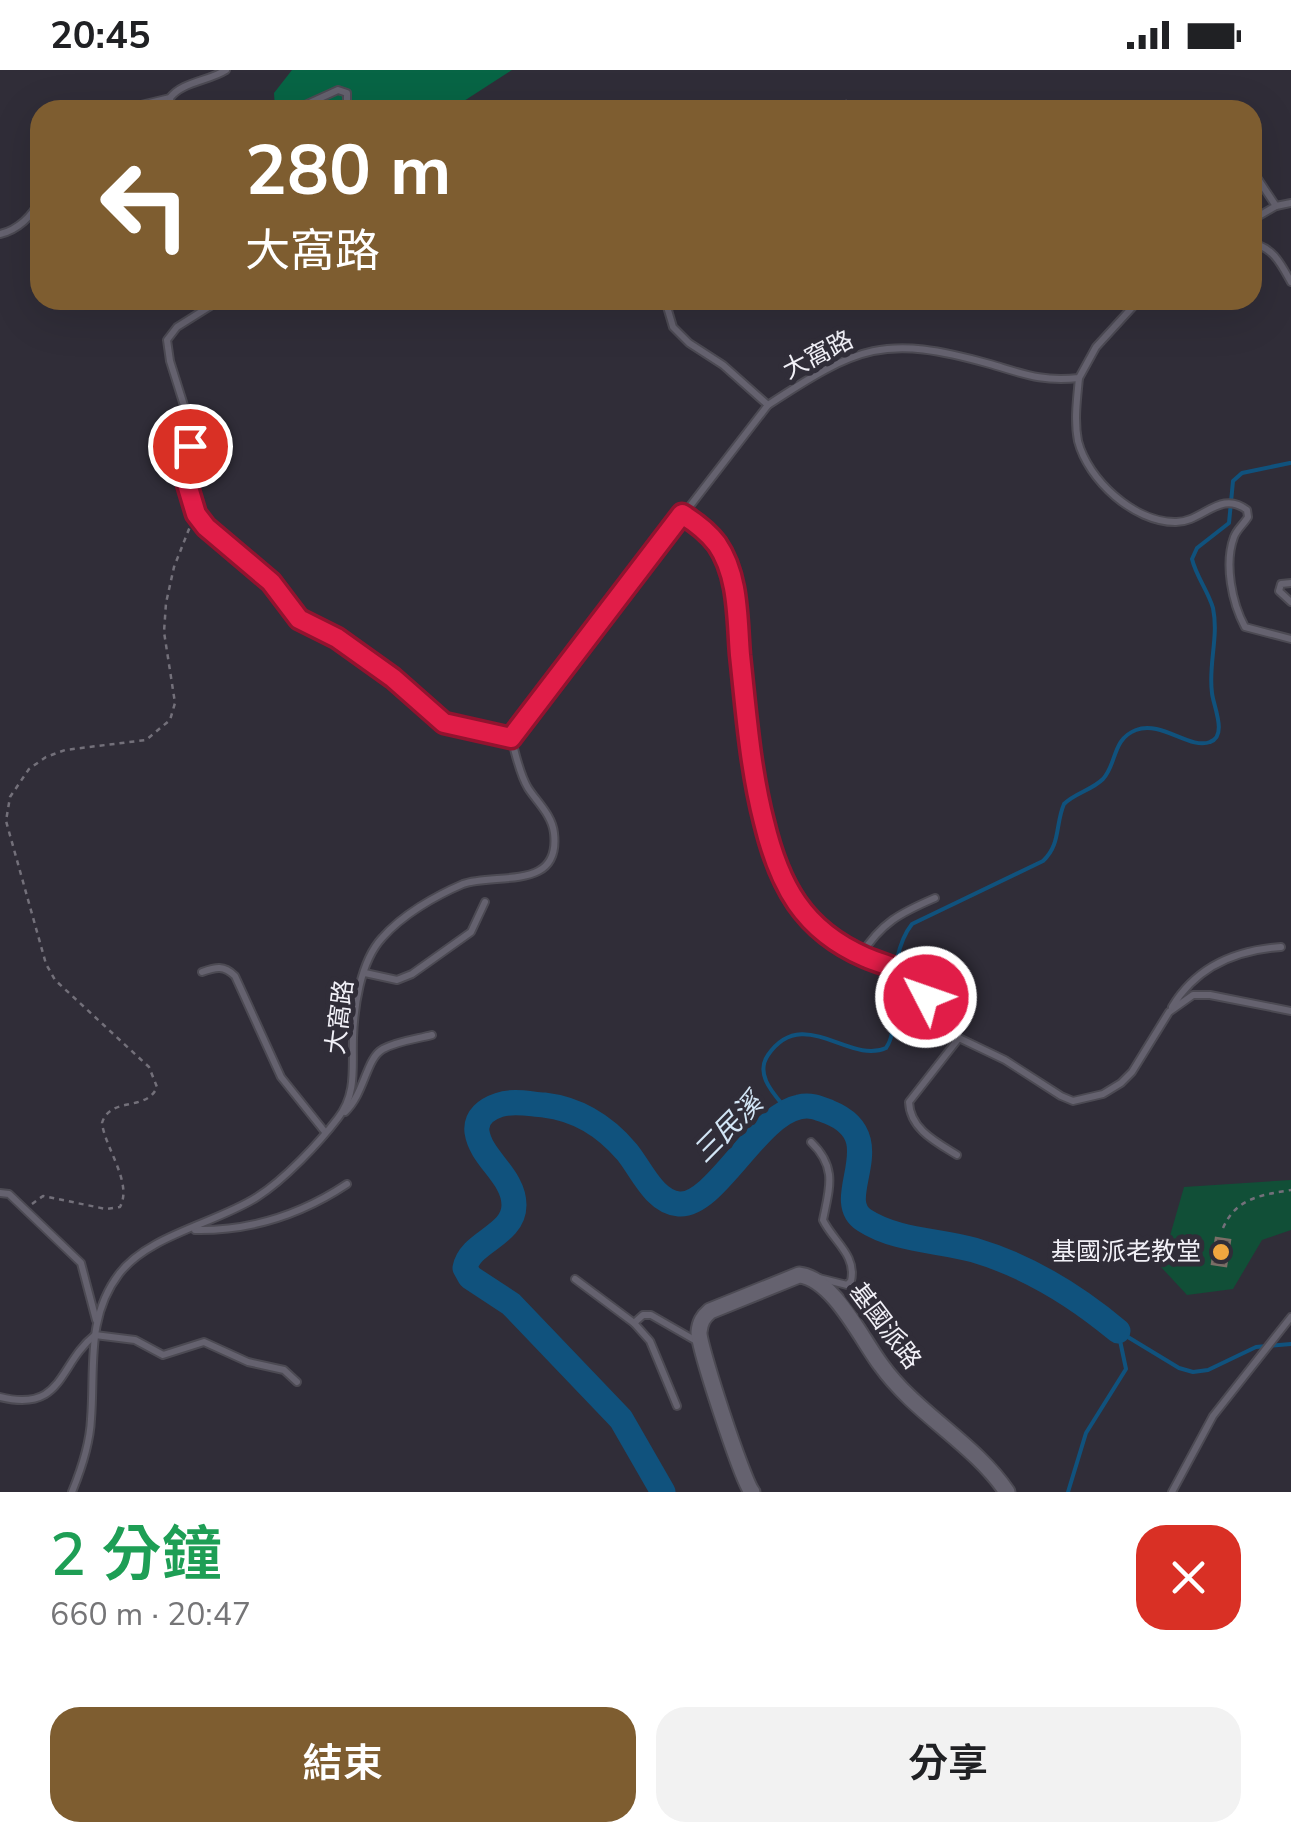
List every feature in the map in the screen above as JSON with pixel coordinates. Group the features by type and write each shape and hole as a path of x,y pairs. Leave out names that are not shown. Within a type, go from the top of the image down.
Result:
{"street":[{"path":"752,1492 740,1472 700,1343 702,1319 710,1311 800,1275 808,1276"},
{"name":"基國派路","path":"808,1276 842,1308 882,1367 914,1402 1007,1492"}],"lane":[{"path":"162,100 170,98 175,90 226,70"},
{"path":"316,100 338,90 347,93 347,100"},
{"path":"1262,185 1276,206"},
{"path":"1262,214 1291,203"},
{"path":"0,234 20,225 30,215"},
{"path":"1262,245 1291,282"},
{"path":"204,310 177,327 168,340 186,414 190,446 187,484 196,514 271,582 299,619 337,638 393,678 444,723 511,738"},
{"path":"668,310 673,326 689,344 724,365 768,405"},
{"path":"1130,310 1096,347 1079,378 1076,414 1080,448 1119,500 1150,516 1174,523 1188,521 1223,503 1235,503 1247,510 1248,516 1234,536 1232,548 1234,608 1244,627 1291,638"},
{"name":"大窩路","path":"72,1492 89,1439 94,1335 104,1297 136,1257 256,1198 340,1116 350,1097 356,1009 373,949 383,936 420,906 465,884 520,879 536,874 546,863 554,850 554,830 522,776 511,738 768,405 817,373 857,354 902,346 939,350 1035,379 1079,378"},
{"path":"682,514 717,544 729,569 738,610 751,746 764,822 783,880 801,913 828,938 912,976 958,1038 1004,1060 1061,1096 1084,1100 1103,1094 1132,1072 1187,984 1234,954 1281,947"},
{"path":"1291,583 1281,584 1279,590 1291,602"},
{"path":"861,955 876,931 904,911 935,898"},
{"path":"365,973 396,980 412,974 471,932 485,902"},
{"path":"202,972 216,967 228,969 236,976 281,1077 325,1132"},
{"path":"1168,1012 1193,995 1291,1012"},
{"path":"340,1116 355,1102 376,1054 432,1035"},
{"path":"957,1155 926,1136 910,1113 910,1102 958,1038"},
{"path":"808,1276 846,1285 852,1281 853,1272 842,1247 822,1220 830,1193 829,1175 820,1150 810,1142"},
{"path":"189,1230 218,1230 289,1216 348,1184"},
{"path":"0,1193 9,1194 81,1263 96,1321"},
{"path":"576,1279 634,1323 650,1342 677,1406"},
{"path":"634,1323 651,1314 700,1343"},
{"path":"1172,1492 1213,1416 1291,1317"},
{"path":"0,1397 29,1402 39,1398 55,1386 94,1335 135,1340 163,1355 204,1342 248,1362 284,1370 297,1382"}],"path":[{"path":"28,1213 33,1201 43,1196 120,1207 125,1196 102,1122 104,1114 111,1108 146,1100 157,1087 149,1067 56,980 46,964 8,832 10,797 29,769 65,750 146,740 170,720 176,703 164,632 166,602 174,567 196,514"},
{"path":"0,838 8,832"},
{"path":"1223,1228 1230,1212 1243,1204 1291,1190"}],"green space":[{"path":"292,70 512,70 466,100 274,100 274,93"},
{"path":"1291,1180 1291,1230 1262,1240 1233,1289 1187,1295 1161,1267 1184,1187"}],"building":[{"name":"基國派老教堂","path":"1216,1238 1230,1240 1226,1266 1212,1264"}],"waterway":[{"path":"787,1110 765,1077 764,1062 768,1055 782,1041 796,1035 811,1035 857,1049 886,1048 892,1031 897,961 912,924 1043,861 1055,841 1064,804 1103,779 1128,734 1146,728 1194,742 1215,739 1219,727 1211,682 1215,619 1192,559 1197,548 1229,523 1233,481 1242,473 1290,463"},
{"name":"三民溪","path":"663,1492 621,1419 511,1304 470,1277 465,1268 475,1251 507,1224 514,1205 509,1185 484,1151 477,1132 486,1111 504,1104 544,1105 590,1120 619,1143 655,1191 679,1204 693,1201 707,1191 783,1114 803,1106 822,1109 848,1123 857,1137 860,1152 853,1198 855,1210 864,1220 890,1232 974,1250 1013,1264 1068,1294 1118,1331"},
{"name":"三民溪","path":"1118,1331 1179,1368 1193,1372 1208,1370 1256,1347 1291,1344"},
{"path":"1068,1492 1086,1433 1126,1369 1118,1331"}],"place":[{"name":"基國派老教堂","path":"1221,1252"}],"route":[{"path":"190,446 187,484 196,514 271,582 299,619 357,652 444,723 511,738 682,514 698,525 717,544 729,569 738,610 751,746 764,822 783,880 801,913 828,938 904,971 926,997"}]}
